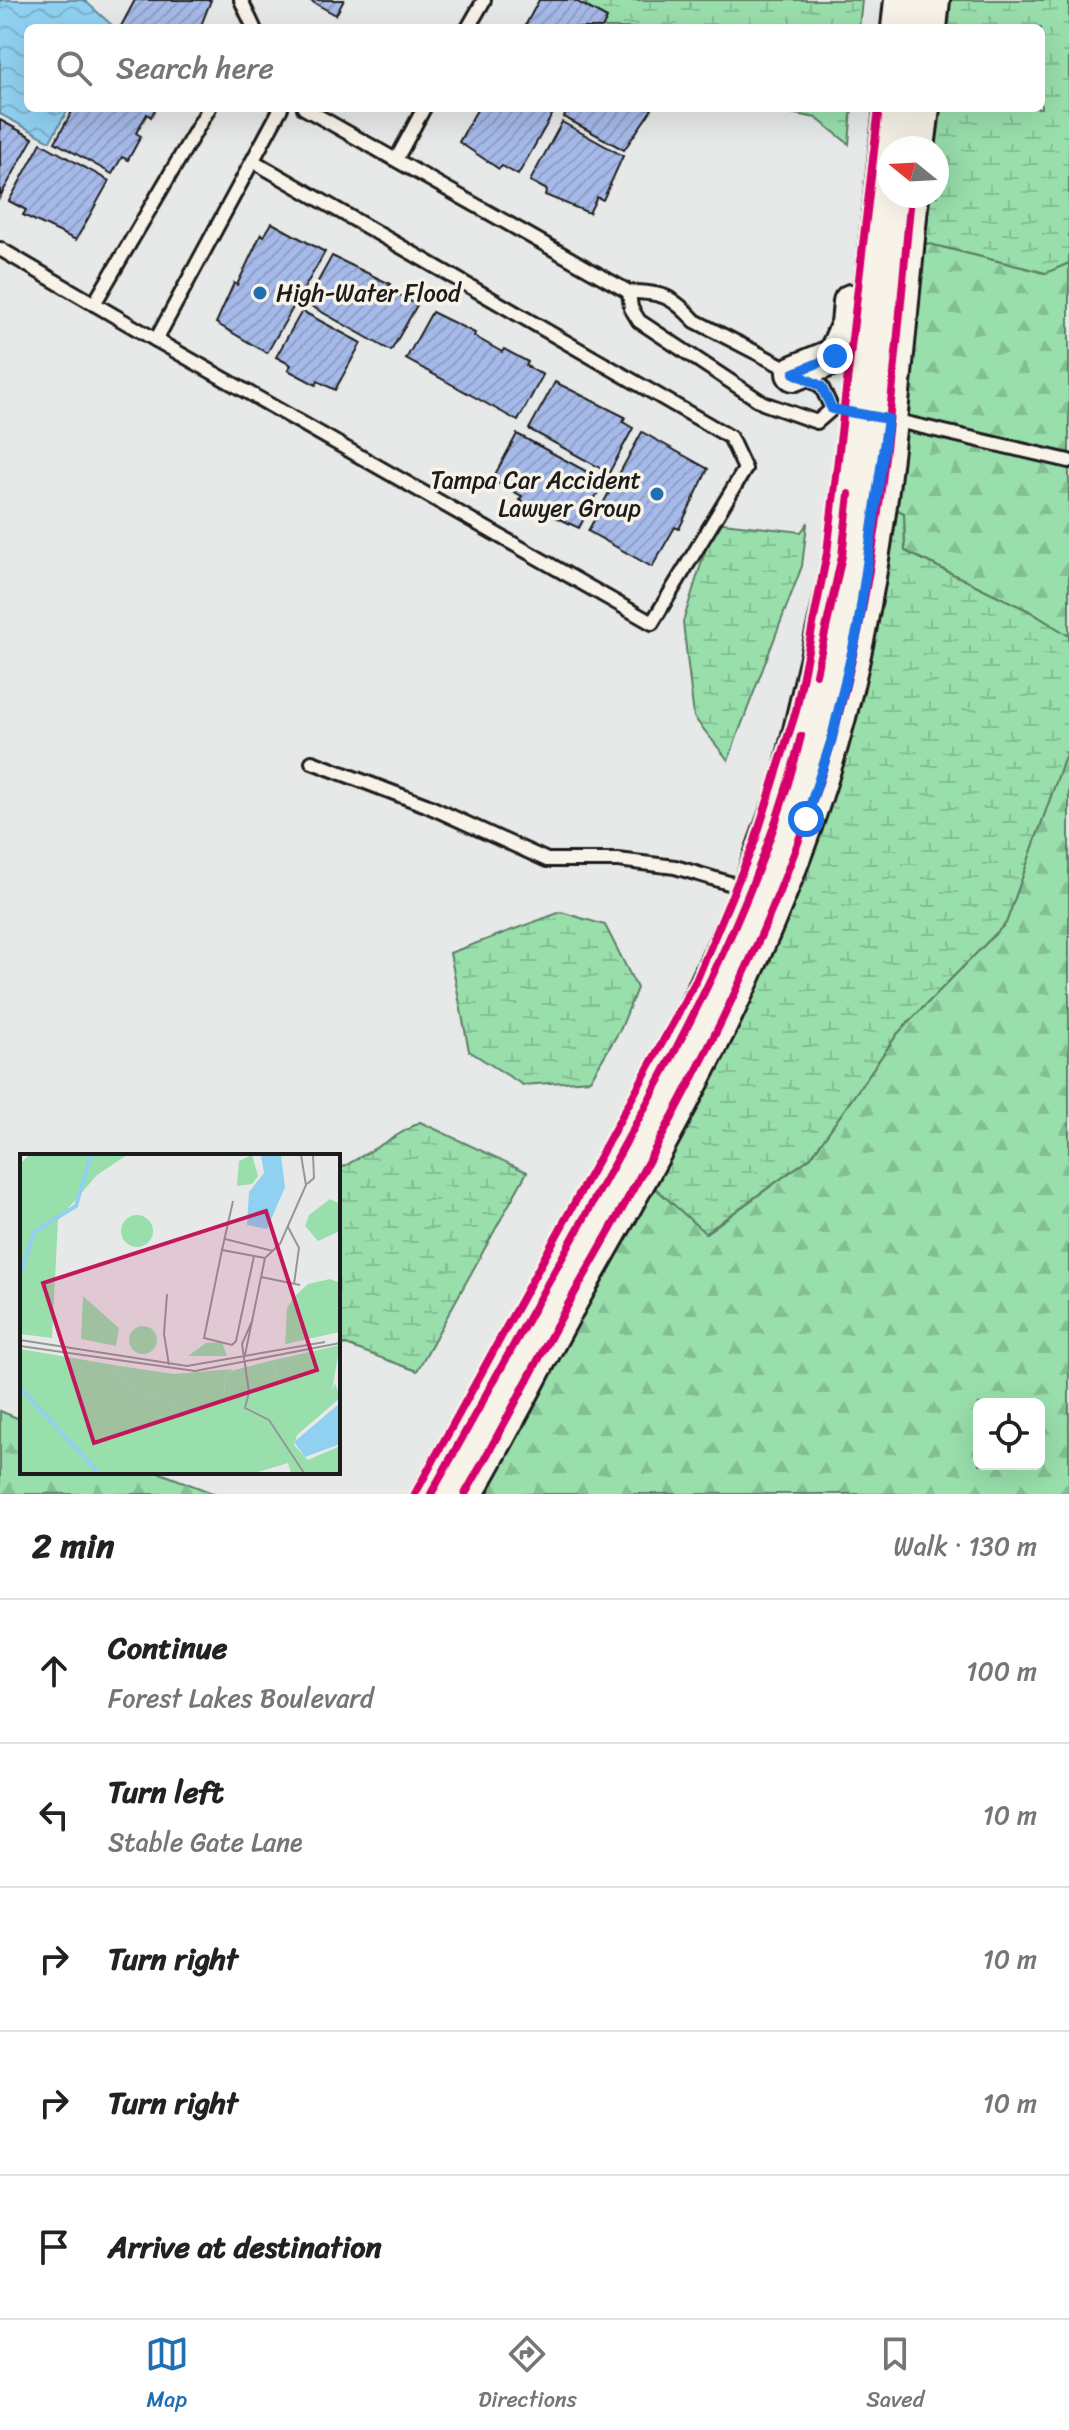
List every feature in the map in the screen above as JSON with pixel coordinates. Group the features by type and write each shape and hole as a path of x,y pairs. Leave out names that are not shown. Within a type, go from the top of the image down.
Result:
{"main road":[{"path":"899,24 902,0"},
{"path":"929,24 932,0"},
{"path":"918,136 922,112"},
{"path":"794,373 823,364 835,356 844,340 849,324 860,218 897,122"},
{"path":"465,1494 701,1064 764,894 842,556 864,414 897,122"},
{"path":"864,414 877,375 897,208"},
{"path":"431,1494 764,894 791,865 831,742 855,640 873,542 864,414 908,208"}],"lane":[{"path":"241,0 252,24"},
{"path":"470,24 484,0"},
{"path":"94,304 207,112"},
{"path":"156,340 279,112"},
{"path":"311,112 629,292 659,292 682,306 695,321 821,386 864,414 1069,461"},
{"path":"397,158 422,112"},
{"path":"0,249 652,623 745,469 730,437 253,161"},
{"path":"629,292 631,308 639,321 763,403 817,422 864,414"},
{"path":"312,762 426,805 547,860 618,860 675,867 764,894"}],"green space":[{"path":"583,0 862,0 859,24 602,24"},
{"path":"947,0 1069,0 1069,263 1046,273 922,242 926,208 949,208 949,136 934,136 938,112 1045,112 1045,24 944,24"},
{"path":"785,112 852,112 849,144 816,118"},
{"path":"922,242 1045,273 1069,263 1069,636 1029,611 905,551 904,514 894,508 902,431 907,430 904,419"},
{"path":"894,508 904,513 905,551 1029,611 1069,636 1069,745 1006,923 898,1033 811,1157 705,1233 653,1186 757,985 802,880 807,880 807,868 847,746"},
{"path":"714,522 801,532 807,524 802,566 728,760 694,717 683,622"},
{"path":"1069,745 1069,1494 484,1494 653,1186 706,1233 811,1157 898,1033 1006,923"},
{"path":"561,912 605,925 637,988 621,1028 590,1080 523,1085 469,1051 450,953"},
{"path":"420,1122 527,1172 417,1371 340,1343 340,1169"},
{"path":"0,1411 20,1419 20,1474 163,1474 215,1494 0,1494"}],"water":[{"path":"0,0 84,0 111,24 24,24 24,112 67,112 50,141 0,114"}],"building":[{"path":"135,0 211,0 202,24 122,24"},
{"path":"309,0 344,0 336,15"},
{"path":"539,0 574,0 607,18 604,24 526,24"},
{"path":"72,112 154,112 151,117 147,114 136,133 141,136 128,160 122,157 112,174 55,142"},
{"path":"476,112 554,112 518,175 502,166 499,169 459,142"},
{"path":"567,112 650,112 624,150 564,117"},
{"path":"0,120 33,138 0,197"},
{"path":"562,122 623,156 603,200 597,197 589,213 545,195 547,190 530,181"},
{"path":"41,143 109,181 76,240 23,215 26,210 9,201"},
{"path":"272,223 325,252 267,353 216,323 261,234 264,236"},
{"path":"332,256 390,284 388,288 417,305 391,351 306,303"},
{"path":"302,311 361,343 335,390 318,381 316,385 288,370 291,365 276,357"},
{"path":"432,312 475,333 474,336 502,352 504,349 528,362 526,366 543,375 518,421 406,359"},
{"path":"555,382 625,417 623,422 633,428 609,473 529,429"},
{"path":"642,432 708,469 679,529 675,527 652,567 588,531"},
{"path":"517,434 604,481 579,528 519,500 522,496 492,480"}],"cycle path":[{"path":"415,1494 696,981 755,841 796,711 827,553 879,112"},
{"path":"465,1494 722,1021 782,884 808,814 848,675 874,539 910,208"},
{"path":"816,674 842,556 849,494"},
{"path":"431,1494 693,1016 765,851 801,736"}],"place":[{"name":"High-Water Flood","path":"260,293"},
{"name":"Tampa Car Accident Lawyer Group","path":"657,494"}],"route":[{"path":"806,819 831,742 858,627 878,506 888,419 832,409 821,386 794,373 823,364 835,356"}]}
